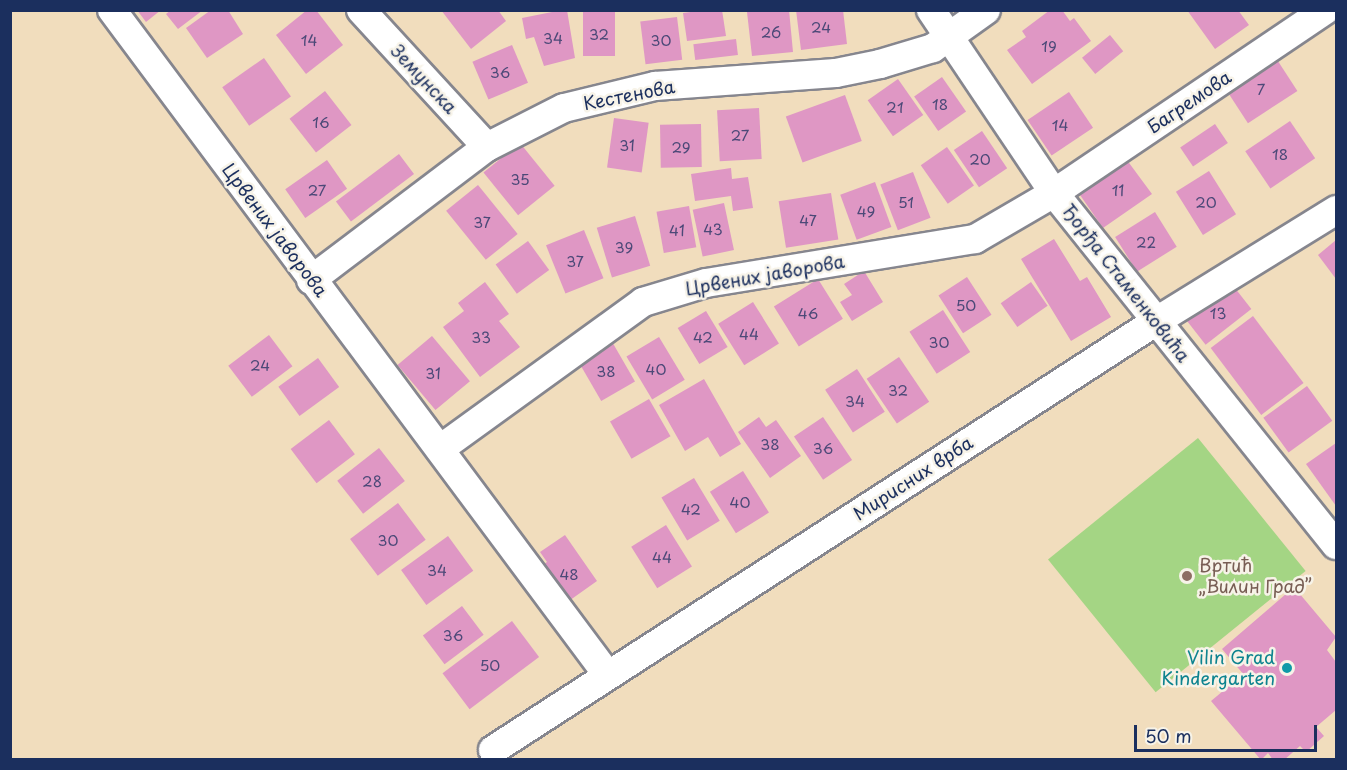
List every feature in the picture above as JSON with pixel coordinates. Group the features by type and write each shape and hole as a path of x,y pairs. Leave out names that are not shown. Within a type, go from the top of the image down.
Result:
{"street":[{"name":"Црвених јаворова","path":"112,10 607,674"},
{"name":"Земунска","path":"361,10 488,147"},
{"name":"Ђорђа Стаменковића","path":"931,10 1054,193 1155,322 1336,545"},
{"name":"Кестенова","path":"311,279 488,147 564,108 655,86 836,73 907,57 951,37 986,10"},
{"name":"Багремова","path":"1054,193 1325,10"},
{"name":"Црвених јаворова","path":"440,449 643,302 706,282 975,239 1054,193"},
{"name":"Мирисних врба","path":"493,750 607,674 1155,322 1336,210"}],"green space":[{"path":"1198,438 1306,571 1156,692 1048,559"}],"building":[{"path":"137,10 161,10 146,22"},
{"path":"171,10 203,10 178,29 166,14"},
{"path":"211,10 228,10 243,34 207,58 186,28"},
{"path":"307,10 316,10 343,45 306,74 276,35"},
{"path":"441,10 498,10 506,21 471,49"},
{"path":"567,10 575,58 544,66 534,37 526,39 522,18"},
{"path":"722,10 726,36 687,41 683,13"},
{"path":"789,10 793,52 752,56 747,12"},
{"path":"796,10 843,10 847,44 801,50"},
{"path":"1050,10 1062,10 1070,21 1074,18 1091,41 1032,84 1007,50 1026,37 1022,31"},
{"path":"1187,10 1238,10 1249,25 1215,49"},
{"path":"583,12 615,12 615,56 583,56"},
{"path":"677,17 682,60 646,64 640,22"},
{"path":"1110,35 1123,51 1095,74 1082,58"},
{"path":"736,39 738,55 695,60 693,44"},
{"path":"512,45 528,83 488,100 472,62"},
{"path":"1274,55 1297,91 1248,123 1225,87"},
{"path":"264,58 291,97 249,126 222,87"},
{"path":"942,77 966,111 938,131 914,97"},
{"path":"898,79 923,115 893,136 868,100"},
{"path":"325,91 351,125 316,153 290,119"},
{"path":"1069,92 1093,128 1052,156 1028,120"},
{"path":"845,95 862,141 803,163 786,117"},
{"path":"759,108 762,159 720,161 717,110"},
{"path":"614,118 649,123 642,172 607,168"},
{"path":"1290,121 1315,158 1270,189 1245,151"},
{"path":"701,124 702,167 661,168 660,125"},
{"path":"1215,124 1228,143 1193,167 1180,147"},
{"path":"982,131 1007,168 979,187 954,150"},
{"path":"520,143 555,186 518,215 483,173"},
{"path":"947,147 974,186 948,204 921,165"},
{"path":"1121,152 1152,194 1103,228 1080,195 1092,187 1086,177"},
{"path":"399,154 414,174 351,222 336,202"},
{"path":"327,160 347,189 305,218 285,189"},
{"path":"731,168 732,179 748,177 753,208 733,211 731,196 695,201 691,174"},
{"path":"1209,171 1236,214 1203,235 1176,192"},
{"path":"913,172 931,218 898,230 880,185"},
{"path":"875,182 891,227 857,240 840,195"},
{"path":"478,185 518,234 486,260 446,211"},
{"path":"831,193 838,239 786,248 779,201"},
{"path":"724,203 734,250 703,257 693,210"},
{"path":"689,206 696,247 664,253 657,212"},
{"path":"1155,212 1177,247 1137,272 1115,237"},
{"path":"635,216 650,266 612,277 597,228"},
{"path":"584,230 603,278 565,294 546,245"},
{"path":"1054,239 1080,281 1087,277 1111,317 1071,341 1021,259"},
{"path":"1336,240 1336,279 1318,255"},
{"path":"528,241 549,270 517,294 496,265"},
{"path":"864,271 883,302 852,321 840,302 852,295 844,284"},
{"path":"967,277 992,315 963,333 938,296"},
{"path":"818,279 843,319 799,346 774,307"},
{"path":"485,282 509,314 499,321 520,347 480,377 443,327 464,311 458,303"},
{"path":"1031,282 1048,306 1017,327 1001,303"},
{"path":"1231,283 1251,309 1206,345 1185,319"},
{"path":"753,302 779,344 744,365 718,324"},
{"path":"943,310 970,352 937,374 909,332"},
{"path":"706,311 728,347 699,364 678,328"},
{"path":"1253,316 1304,383 1261,415 1211,348"},
{"path":"269,335 292,366 252,397 228,366"},
{"path":"432,336 470,381 435,410 398,365"},
{"path":"659,337 685,380 652,399 626,357"},
{"path":"611,340 635,382 601,401 577,360"},
{"path":"899,357 929,402 897,424 867,379"},
{"path":"318,358 339,387 300,416 278,387"},
{"path":"857,369 885,412 853,432 825,390"},
{"path":"704,379 741,444 720,457 708,437 685,451 659,405"},
{"path":"1307,386 1332,421 1289,453 1263,418"},
{"path":"649,399 670,436 632,459 610,422"},
{"path":"759,417 766,427 776,420 801,456 770,478 738,432"},
{"path":"823,417 852,460 823,480 794,437"},
{"path":"329,420 355,454 317,483 291,449"},
{"path":"1336,443 1336,506 1306,464"},
{"path":"379,448 405,481 363,514 337,481"},
{"path":"743,471 769,513 736,533 710,492"},
{"path":"694,478 720,521 687,540 661,498"},
{"path":"398,503 426,540 378,576 350,539"},
{"path":"666,525 692,567 657,588 631,547"},
{"path":"565,535 597,581 566,603 540,567 547,562 540,552"},
{"path":"448,536 473,571 426,605 401,570"},
{"name":"Vilin Grad Kindergarten","path":"1294,587 1336,637 1327,650 1336,662 1336,710 1316,727 1324,736 1306,752 1300,746 1284,760 1273,760 1268,753 1261,760 1211,701 1241,676 1250,682 1222,649"},
{"path":"462,606 484,635 445,664 423,635"},
{"path":"512,621 539,657 470,709 443,673"}],"place":[{"name":"Вртић „Вилин Град”","path":"1187,576"},
{"name":"Vilin Grad Kindergarten","path":"1287,668"}]}
